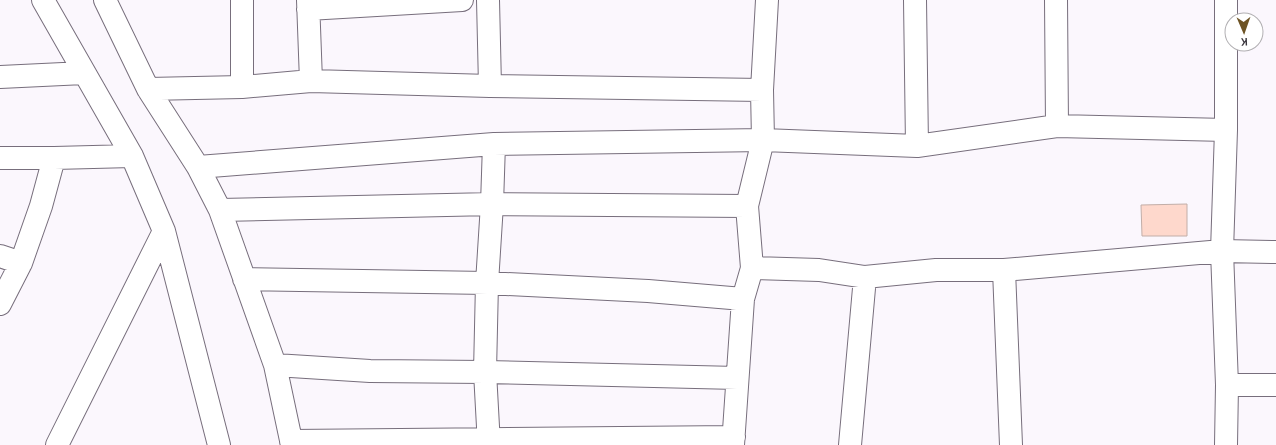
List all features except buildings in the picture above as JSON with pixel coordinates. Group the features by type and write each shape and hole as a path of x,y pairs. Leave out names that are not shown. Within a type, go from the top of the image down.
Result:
{"street":[{"path":"44,0 132,156 164,231 219,445"},
{"path":"105,0 148,89 198,167 220,210 275,366 292,443 733,441 743,299 752,268 747,206 763,140 762,90 767,0 752,0"},
{"path":"242,0 242,87"},
{"path":"311,81 308,4 462,0"},
{"path":"488,0 490,86"},
{"path":"915,0 917,146"},
{"path":"1056,0 1057,126"},
{"path":"1226,0 1226,130 1222,251 1227,385 1226,445"},
{"path":"0,77 84,73"},
{"path":"148,89 242,87 311,81 490,86 762,90"},
{"path":"198,167 494,144 763,140 917,146 1057,126 1226,130"},
{"path":"489,442 485,372 487,283 494,144"},
{"path":"0,158 132,156"},
{"path":"0,304 21,263 41,206 54,158"},
{"path":"220,210 492,204 747,206"},
{"path":"57,445 164,231"},
{"path":"752,268 820,270 865,277 936,270 1004,270 1222,251 1276,252"},
{"path":"0,256 21,263"},
{"path":"1004,270 1011,445"},
{"path":"850,445 865,277"},
{"path":"244,279 487,283 648,291 743,299"},
{"path":"275,366 370,371 737,378"},
{"path":"1227,385 1276,385"}]}
